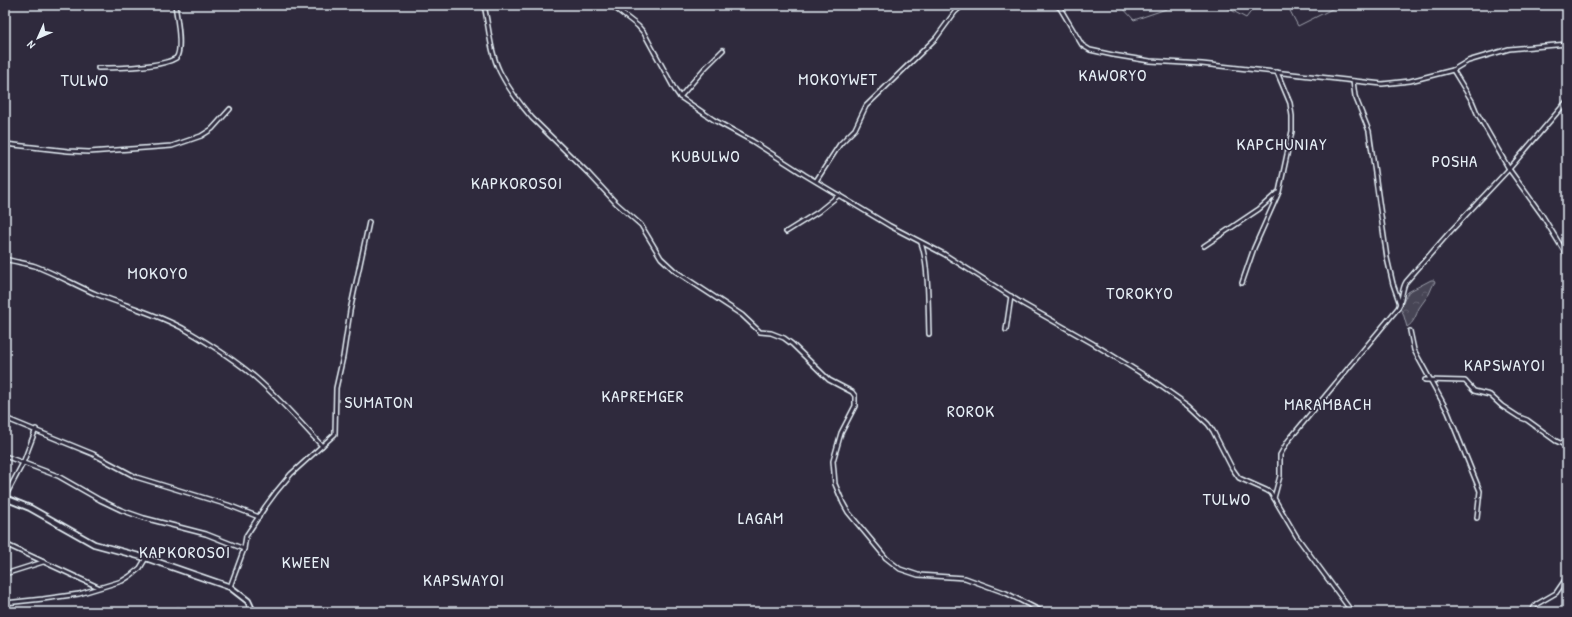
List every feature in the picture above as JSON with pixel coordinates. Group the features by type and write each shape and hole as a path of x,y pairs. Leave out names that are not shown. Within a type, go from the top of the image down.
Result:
{"main road":[{"path":"5,497 30,508 94,544 111,550 146,558 230,587 248,601 253,612"}],"street":[{"path":"98,68 137,66 165,62 176,58 179,52 179,45 175,5"},
{"path":"484,5 500,72 524,109 616,202 641,225 661,258 668,266 683,278 742,315 760,332 784,338 829,380 852,392 855,396 855,406 843,428 833,461 835,484 843,504 886,558 900,568 918,575 965,578 1012,596 1043,612"},
{"path":"611,5 638,26 644,33 669,81 680,97 714,120 752,141 890,226 944,254 1011,296 1099,347 1152,380 1189,406 1208,424 1213,431 1232,468 1239,478 1266,490 1274,498 1286,521 1352,612"},
{"path":"816,181 840,144 852,134 866,106 936,38 955,12 963,5"},
{"path":"1056,5 1060,8 1078,41 1090,50 1150,61 1202,64 1382,84 1410,81 1453,70 1468,61 1509,49 1567,44"},
{"path":"680,97 723,50"},
{"path":"1453,70 1472,101 1477,113 1509,170 1542,215 1567,256"},
{"path":"1242,283 1254,248 1279,192 1292,131 1290,103 1277,72"},
{"path":"1353,81 1355,96 1368,131 1387,258 1393,284 1400,304"},
{"path":"1274,498 1280,476 1280,455 1282,449 1296,430 1400,304 1402,289 1406,282 1448,234 1509,170 1567,101"},
{"path":"5,144 89,152 172,146 201,136 212,129 230,109"},
{"path":"1204,246 1260,209 1279,192"},
{"path":"786,232 818,212 839,194"},
{"path":"230,587 244,549 246,536 259,517 284,482 322,446 333,438 336,430 336,388 343,357 350,310 369,222"},
{"path":"921,243 926,272 929,334"},
{"path":"5,259 38,268 62,277 86,290 166,320 186,330 224,354 256,378 288,409 322,446"},
{"path":"1006,330 1011,296"},
{"path":"1410,331 1414,350 1448,412 1480,491 1477,518"},
{"path":"1425,380 1465,381 1474,391 1490,395 1502,406 1519,417 1528,420 1556,441 1567,446"},
{"path":"5,418 36,429 93,454 136,477 212,500 259,517"},
{"path":"5,497 23,463 36,429"},
{"path":"5,456 58,476 121,510 144,518 206,534 244,549"},
{"path":"5,544 98,587"},
{"path":"5,603 79,594 98,587 122,581 140,568 146,558"},
{"path":"5,574 43,562"},
{"path":"1530,612 1537,604 1556,593 1567,577"}],"green space":[{"path":"1431,280 1434,280 1435,282 1429,294 1419,308 1413,321 1407,327 1403,313 1400,309 1408,292"}],"waterway":[{"path":"1120,5 1134,20 1178,5"},
{"path":"1222,5 1246,18 1256,5"},
{"path":"1287,5 1298,26 1340,5"},
{"path":"173,612 178,609 185,612"}],"district":[{"name":"KAWORYO","path":"1113,75"},
{"name":"MOKOYWET","path":"838,79"},
{"name":"TULWO","path":"85,80"},
{"name":"KAPCHUNIAY","path":"1282,144"},
{"name":"KUBULWO","path":"706,156"},
{"name":"POSHA","path":"1455,161"},
{"name":"KAPKOROSOI","path":"517,183"},
{"name":"MOKOYO","path":"158,273"},
{"name":"TOROKYO","path":"1140,293"},
{"name":"KAPSWAYOI","path":"1505,365"},
{"name":"KAPREMGER","path":"643,396"},
{"name":"SUMATON","path":"379,402"},
{"name":"MARAMBACH","path":"1328,404"},
{"name":"ROROK","path":"971,411"},
{"name":"TULWO","path":"1227,499"},
{"name":"LAGAM","path":"761,518"},
{"name":"KAPKOROSOI","path":"185,552"},
{"name":"KWEEN","path":"306,562"},
{"name":"KAPSWAYOI","path":"464,580"}]}
